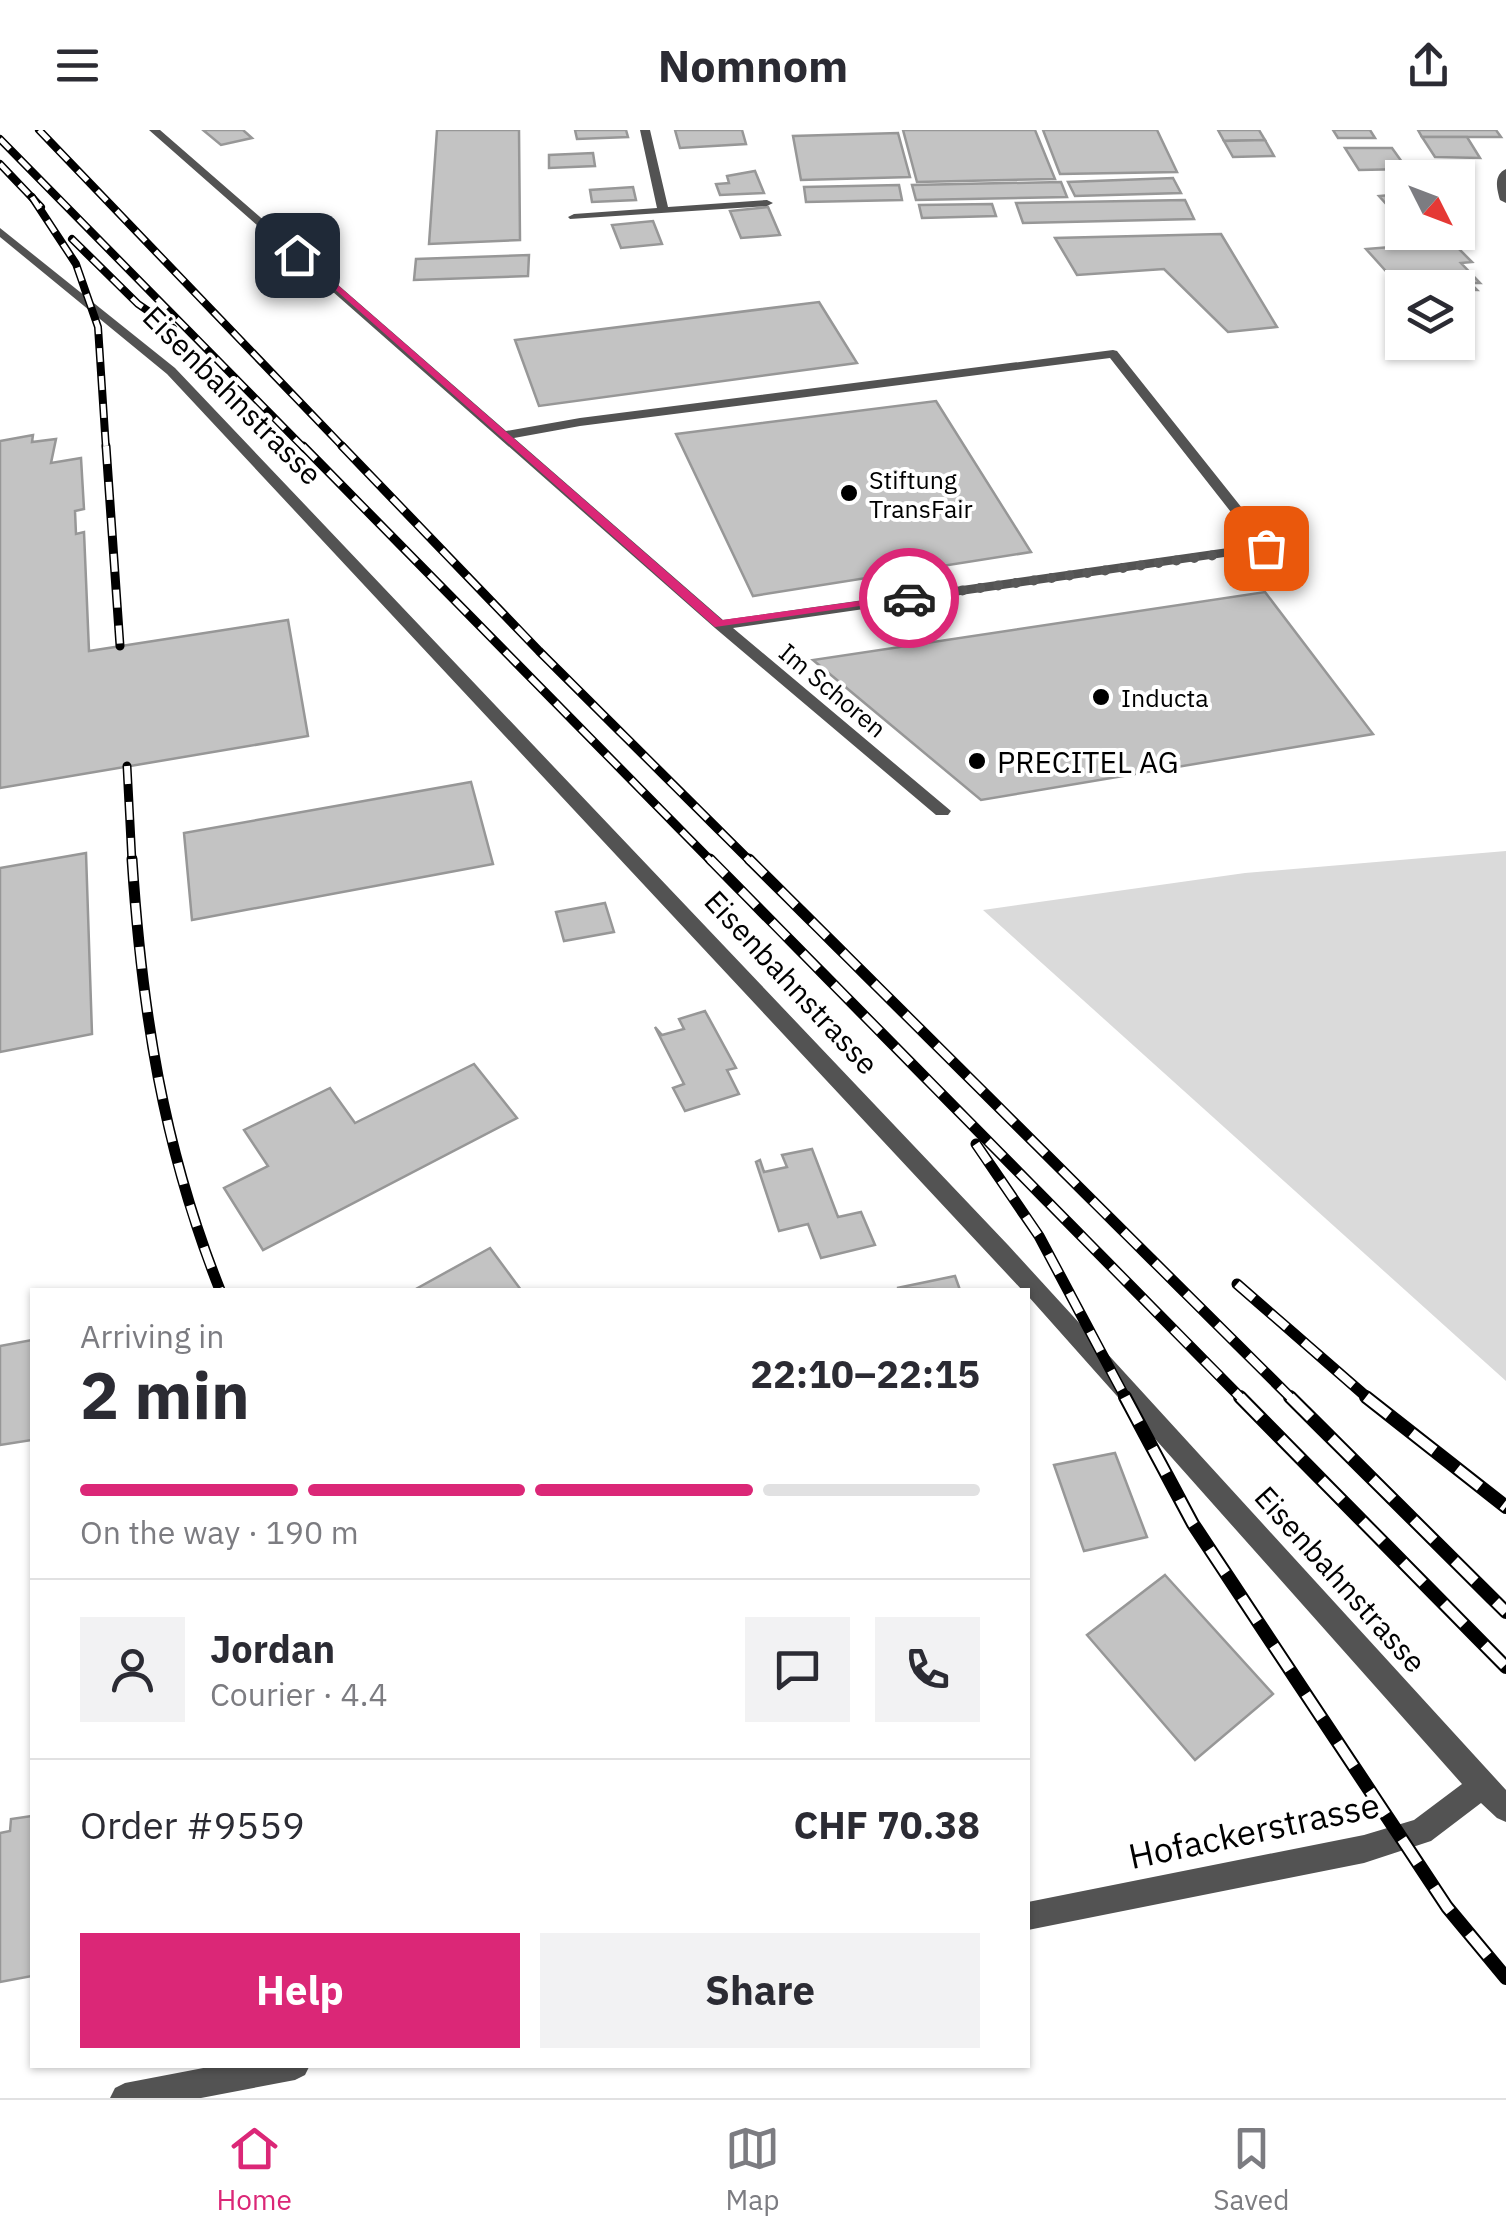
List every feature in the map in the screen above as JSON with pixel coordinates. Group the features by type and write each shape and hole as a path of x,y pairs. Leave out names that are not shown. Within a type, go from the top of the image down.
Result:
{"street":[{"name":"Im Schoren","path":"154,130 720,624 942,811"},
{"path":"645,130 663,211"},
{"path":"1506,172 1501,184 1506,200"},
{"path":"574,217 768,203"},
{"name":"Eisenbahnstrasse","path":"0,231 172,371 1000,1251 1481,1786 1506,1809"},
{"path":"506,435 580,422 1113,354 1266,548 720,624"},
{"name":"Hofackerstrasse","path":"1030,1916 1364,1849 1421,1831 1481,1786"},
{"path":"125,2098 280,2068"}],"shaded area":[{"path":"1506,851 1506,1381 983,910 1245,873"}],"building":[{"path":"203,130 243,130 252,138 221,145"},
{"path":"437,130 519,130 520,240 429,244"},
{"path":"575,130 626,130 628,137 577,139"},
{"path":"675,130 742,130 746,144 680,148"},
{"path":"903,130 1035,130 1055,179 917,182"},
{"path":"1043,130 1157,130 1177,172 1060,174"},
{"path":"1218,130 1259,130 1265,140 1224,141"},
{"path":"1333,130 1370,130 1375,138 1338,138"},
{"path":"1418,130 1496,130 1501,137 1422,137"},
{"path":"898,133 910,177 801,180 793,136"},
{"path":"1422,137 1467,137 1480,158 1435,157"},
{"path":"1265,140 1274,156 1233,157 1224,141"},
{"path":"1345,148 1392,148 1401,160 1385,160 1385,169 1359,170"},
{"path":"593,153 595,166 549,168 549,155"},
{"path":"755,171 764,193 720,195 716,184 729,183 727,176"},
{"path":"1173,178 1181,193 1075,196 1068,182"},
{"path":"1061,182 1067,197 916,200 912,185"},
{"path":"899,185 902,200 806,202 804,187"},
{"path":"633,187 636,200 592,202 590,190"},
{"path":"1185,200 1194,219 1023,223 1016,203"},
{"path":"992,204 996,216 922,218 919,205"},
{"path":"768,207 780,235 741,238 730,211"},
{"path":"653,221 662,244 621,248 612,225"},
{"path":"1221,234 1277,327 1228,332 1164,269 1077,275 1055,238"},
{"path":"1366,249 1460,250 1472,262 1461,263 1468,270 1385,270"},
{"path":"529,255 528,276 414,280 416,259"},
{"path":"819,302 857,363 539,406 515,340"},
{"name":"Stiftung TransFair","path":"936,401 1031,552 753,596 676,434"},
{"path":"33,435 32,442 56,439 51,463 81,458 84,509 75,511 76,534 84,532 89,651 288,620 308,736 0,788 0,441"},
{"name":"Inducta","path":"1265,592 1373,734 981,800 813,660"},
{"path":"471,782 493,864 192,920 184,833"},
{"path":"86,853 92,1034 0,1052 0,868"},
{"path":"605,903 614,932 564,941 556,912"},
{"path":"705,1011 736,1068 727,1070 739,1094 685,1111 673,1088 684,1084 655,1027 662,1035 684,1029 679,1019"},
{"path":"474,1064 517,1118 263,1250 224,1188 268,1166 244,1130 330,1088 355,1123"},
{"path":"812,1149 838,1217 861,1212 875,1245 821,1258 808,1224 779,1231 756,1162 760,1160 764,1172 787,1167 782,1155"},
{"path":"490,1248 520,1288 418,1288"},
{"path":"955,1276 959,1288 897,1288"},
{"path":"30,1340 30,1440 0,1445 0,1346"},
{"path":"1115,1453 1147,1537 1084,1551 1054,1465"},
{"path":"1165,1575 1273,1694 1195,1760 1087,1635"},
{"path":"30,1816 30,1976 0,1982 0,1833 10,1831 11,1819"}],"railway":[{"path":"39,130 345,449"},
{"path":"0,139 305,449"},
{"path":"0,164 33,199"},
{"path":"33,199 41,207"},
{"path":"33,199 76,264 98,327 106,449"},
{"path":"72,239 138,304 173,328"},
{"path":"106,446 120,646"},
{"path":"303,446 712,862"},
{"path":"342,446 539,651 751,862"},
{"path":"127,766 132,862"},
{"path":"132,859 142,971 158,1078 184,1184 219,1288"},
{"path":"710,859 1242,1399"},
{"path":"749,859 1292,1399"},
{"path":"976,1144 1039,1236 1126,1399"},
{"path":"1237,1284 1369,1399"},
{"path":"1125,1397 1193,1524 1447,1907 1506,1978"},
{"path":"1240,1397 1506,1667"},
{"path":"1290,1397 1506,1612"},
{"path":"1366,1397 1506,1507"}],"way so far":[{"path":"909,598 1266,548"}],"place":[{"name":"Stiftung TransFair","path":"849,493"},
{"name":"Inducta","path":"1101,697"},
{"name":"PRECITEL AG","path":"977,761"}],"route":[{"path":"297,255 720,624 909,598"}]}
